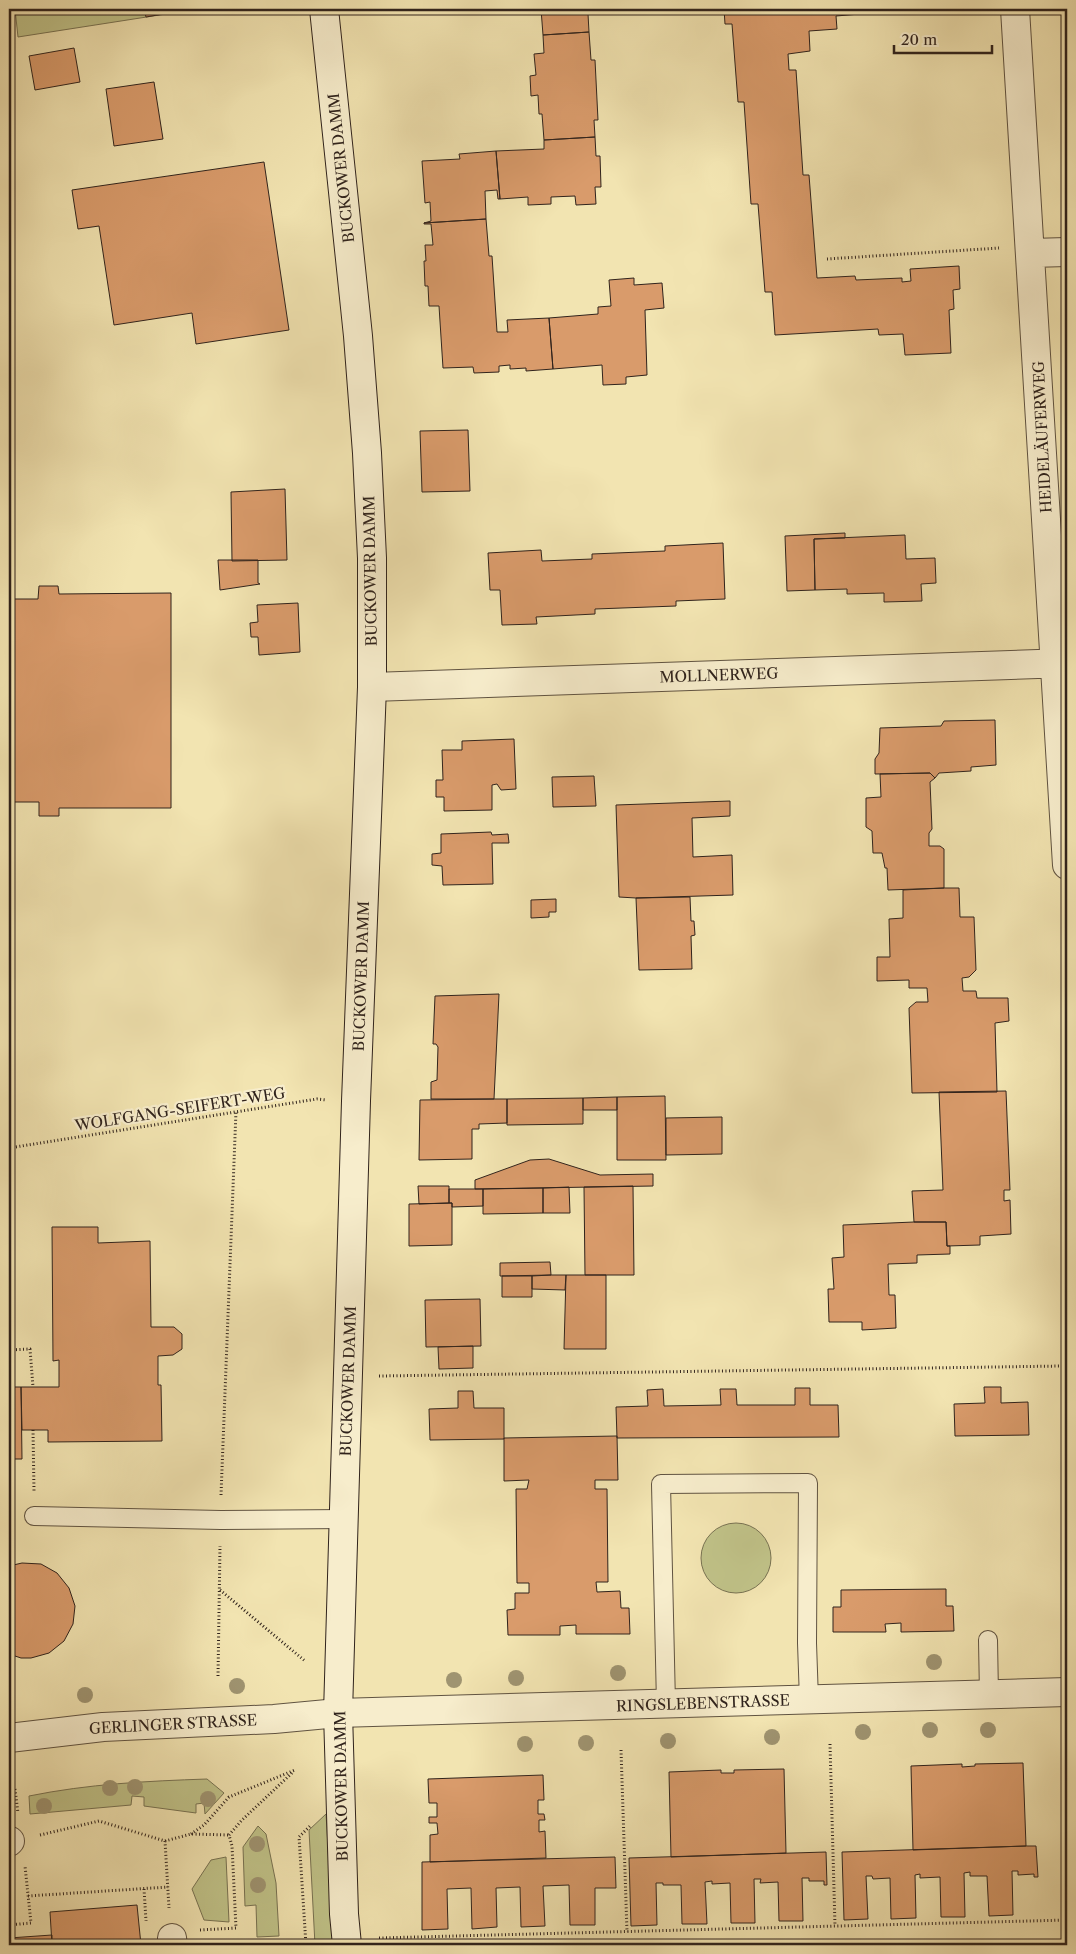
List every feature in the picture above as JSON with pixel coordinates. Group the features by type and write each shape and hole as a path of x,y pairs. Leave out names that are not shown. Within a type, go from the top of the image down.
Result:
{"street":[{"name":"BUCKOWER DAMM","path":"324,9 349,239 366,435 372,558 372,688 356,1101 338,1713 344,1914 347,1945"},
{"name":"HEIDELÄUFERWEG","path":"1015,9 1061,663 1067,865"},
{"path":"1031,253 1067,252"},
{"name":"MOLLNERWEG","path":"372,688 1061,663"},
{"name":"RINGSLEBENSTRASSE","path":"338,1713 1067,1692"},
{"name":"GERLINGER STRASSE","path":"9,1738 102,1727 274,1719 338,1713"}],"lane":[{"path":"666,1704 661,1484 808,1482 807,1643 809,1700"},
{"path":"34,1516 220,1520 344,1518"},
{"path":"988,1640 989,1695"}],"path":[{"path":"827,259 999,248"},
{"name":"WOLFGANG-SEIFERT-WEG","path":"9,1148 316,1099 356,1101"},
{"path":"218,1676 220,1520 236,1111"},
{"path":"9,1350 30,1350 33,1387"},
{"path":"376,1376 1062,1366"},
{"path":"33,1430 34,1516"},
{"path":"220,1590 305,1661"},
{"path":"830,1744 835,1926"},
{"path":"621,1750 627,1932"},
{"path":"9,1841 99,1821 164,1841 191,1834 228,1835 294,1770 228,1797 204,1825 191,1834"},
{"path":"164,1841 172,1938 236,1928 232,1846 228,1835"},
{"path":"299,1837 306,1945"},
{"path":"28,1896 168,1887"},
{"path":"144,1889 146,1926"},
{"path":"379,1938 1067,1920"},
{"path":"9,1925 31,1923"}],"green space":[{"path":"15,9 198,9 18,37"},
{"path":"736,1523 749,1526 761,1533 768,1545 771,1558 768,1571 761,1583 749,1590 736,1593 723,1590 711,1583 704,1571 701,1558 704,1545 711,1533 723,1526"},
{"path":"207,1779 224,1793 205,1814 204,1803 196,1804 196,1813 144,1806 144,1797 132,1796 131,1805 30,1814 29,1796 118,1784"},
{"path":"326,1814 334,1945 315,1945 309,1830"},
{"path":"258,1826 266,1834 276,1883 279,1936 257,1937 256,1905 245,1906 243,1847"},
{"path":"226,1857 229,1922 204,1920 192,1889 211,1860"}],"building":[{"path":"144,9 180,9 180,11 146,17"},
{"path":"541,9 590,9 590,14 588,14 589,32 543,35"},
{"path":"724,9 872,9 872,13 836,16 837,29 809,31 810,51 788,54 789,70 796,70 803,175 809,175 817,278 855,276 856,280 902,278 902,282 911,281 910,269 959,266 960,289 953,290 954,309 949,310 951,353 905,355 903,334 879,335 878,329 775,335 772,292 765,292 758,204 751,204 744,102 738,102 732,24 725,24"},
{"path":"589,32 591,60 595,60 598,120 594,120 595,137 544,140 542,114 539,114 538,95 531,96 530,76 536,75 534,54 544,53 543,35"},
{"path":"74,48 80,82 35,90 29,56"},
{"path":"154,82 163,139 114,146 106,89"},
{"path":"595,137 596,156 600,156 601,187 595,187 596,204 576,205 575,196 551,197 551,204 528,205 528,197 500,199 496,151 544,149 544,140"},
{"path":"496,151 500,199 498,199 497,190 485,191 486,219 424,223 431,221 430,202 425,203 422,161 460,159 459,154"},
{"path":"264,162 289,330 196,344 192,313 114,325 99,226 78,229 72,190"},
{"path":"486,219 489,256 492,256 497,332 508,332 507,320 549,318 553,369 526,371 526,368 510,369 510,365 499,366 499,372 474,373 473,367 443,368 439,306 429,306 428,286 425,286 425,245 433,245 431,224 424,223"},
{"path":"634,278 634,285 662,283 664,308 645,310 647,375 626,377 626,384 603,385 602,365 553,369 549,318 598,314 598,307 611,306 609,280"},
{"path":"468,430 470,491 422,492 420,431"},
{"path":"285,489 287,560 232,561 231,492"},
{"path":"845,533 845,538 814,539 815,590 787,591 785,536"},
{"path":"905,535 906,559 935,558 936,583 921,584 922,601 884,602 884,593 847,594 847,589 815,590 814,539"},
{"path":"723,543 725,599 676,601 676,606 595,609 595,614 536,617 537,624 502,625 500,590 490,590 488,553 541,550 542,561 592,559 592,554 665,551 665,546"},
{"path":"218,560 258,560 258,583 260,584 220,590"},
{"path":"39,586 58,586 59,594 171,593 171,808 59,808 59,816 39,816 39,802 9,802 9,599 38,599"},
{"path":"298,603 300,652 259,655 258,637 251,637 250,623 258,622 257,605"},
{"path":"995,720 996,765 971,767 971,771 939,773 935,778 930,773 875,774 875,759 879,753 880,728 941,726 944,721"},
{"path":"514,739 516,789 501,790 497,784 492,785 492,810 444,811 444,797 436,797 436,780 443,780 442,750 462,750 462,741"},
{"path":"930,773 935,778 930,782 932,829 929,833 929,846 940,846 944,849 944,888 888,890 887,868 885,868 882,853 873,853 872,831 866,827 866,798 881,797 880,774"},
{"path":"594,776 596,806 553,807 552,777"},
{"path":"730,801 730,816 692,818 693,857 732,855 733,895 619,897 616,805"},
{"path":"491,832 492,835 508,834 509,843 492,843 493,884 443,885 442,866 432,865 432,854 441,853 441,834"},
{"path":"959,888 960,917 974,917 976,970 969,977 962,978 963,991 976,991 977,998 1008,998 1009,1021 995,1023 997,1092 912,1093 909,1008 916,1002 928,1002 927,988 909,988 909,980 877,981 877,957 890,957 889,919 903,918 903,890"},
{"path":"690,897 691,921 694,921 695,935 691,936 692,969 639,970 636,898"},
{"path":"556,899 556,912 549,912 549,917 531,918 531,900"},
{"path":"499,994 494,1099 431,1099 431,1082 437,1080 438,1047 436,1044 433,1044 435,996"},
{"path":"1006,1091 1010,1190 1004,1190 1004,1201 1010,1200 1011,1234 980,1236 980,1245 947,1246 946,1222 914,1222 912,1191 943,1190 939,1092"},
{"path":"665,1096 666,1160 617,1160 617,1097"},
{"path":"617,1097 617,1110 583,1110 583,1098"},
{"path":"583,1098 583,1124 507,1125 507,1099"},
{"path":"507,1099 507,1123 479,1124 479,1129 472,1129 472,1159 419,1160 420,1100"},
{"path":"722,1117 722,1154 666,1155 666,1118"},
{"path":"549,1159 600,1175 653,1174 653,1186 475,1189 475,1180 530,1160"},
{"path":"418,1186 449,1186 449,1203 419,1204"},
{"path":"633,1186 634,1275 585,1275 584,1187"},
{"path":"569,1187 570,1213 543,1213 543,1188"},
{"path":"543,1188 543,1213 483,1214 483,1189"},
{"path":"449,1189 483,1189 483,1206 452,1207 452,1203 449,1203"},
{"path":"452,1203 452,1245 409,1246 409,1204"},
{"path":"946,1222 947,1246 950,1246 950,1254 917,1255 917,1263 888,1264 889,1295 895,1295 896,1328 862,1330 862,1322 829,1322 828,1289 834,1289 832,1258 844,1257 843,1225"},
{"path":"52,1227 98,1227 98,1243 150,1241 151,1327 174,1327 182,1334 182,1349 173,1355 158,1356 158,1385 161,1385 162,1441 48,1442 48,1430 22,1430 21,1387 59,1387 59,1360 53,1361"},
{"path":"550,1262 551,1275 500,1276 500,1263"},
{"path":"566,1275 565,1290 532,1289 532,1276"},
{"path":"566,1275 606,1275 606,1349 564,1349"},
{"path":"502,1276 532,1276 532,1297 502,1297"},
{"path":"480,1299 481,1346 426,1347 425,1300"},
{"path":"473,1346 473,1368 439,1369 438,1347"},
{"path":"9,1387 21,1387 22,1459 9,1459"},
{"path":"984,1387 1001,1387 1001,1403 1028,1402 1029,1435 955,1436 954,1404 985,1403"},
{"path":"795,1388 810,1388 810,1405 838,1405 839,1437 617,1438 616,1407 648,1406 647,1390 663,1389 664,1406 721,1405 720,1389 736,1389 737,1405 795,1405"},
{"path":"458,1391 473,1391 474,1408 504,1408 504,1439 430,1440 429,1409 458,1408"},
{"path":"617,1436 618,1480 595,1480 595,1489 607,1489 608,1582 596,1582 597,1592 620,1591 621,1608 629,1608 630,1634 576,1634 576,1625 560,1626 560,1635 508,1635 507,1610 515,1609 515,1593 529,1593 529,1583 517,1583 516,1489 527,1489 529,1480 504,1481 504,1438"},
{"path":"22,1563 41,1564 57,1573 69,1588 75,1606 73,1624 64,1641 49,1653 31,1658 21,1658 9,1654 9,1566"},
{"path":"946,1589 946,1606 953,1606 954,1631 901,1632 901,1623 885,1624 886,1632 833,1632 833,1607 841,1607 841,1590"},
{"path":"1023,1763 1026,1846 913,1850 911,1766 962,1764 962,1767 975,1766 975,1764"},
{"path":"784,1769 786,1853 671,1857 669,1772 721,1770 721,1773 734,1773 734,1770"},
{"path":"543,1775 544,1800 538,1800 538,1814 544,1814 545,1820 539,1820 539,1832 545,1831 546,1858 430,1862 430,1835 438,1834 437,1823 429,1823 429,1817 437,1817 437,1803 429,1803 428,1779"},
{"path":"1036,1846 1038,1877 1034,1877 1034,1874 1018,1875 1018,1871 1012,1871 1013,1915 989,1916 987,1876 970,1876 970,1872 964,1873 965,1917 941,1917 940,1877 920,1878 920,1874 915,1875 916,1918 891,1919 890,1878 873,1879 872,1876 866,1876 868,1919 844,1920 842,1852"},
{"path":"826,1852 827,1885 824,1885 824,1881 809,1881 809,1878 802,1878 803,1921 779,1921 778,1882 760,1883 761,1879 754,1879 755,1923 731,1923 730,1883 712,1884 712,1881 705,1882 707,1924 682,1924 681,1885 656,1883 657,1925 631,1926 629,1858"},
{"path":"615,1857 616,1888 595,1888 595,1925 570,1925 569,1885 543,1886 545,1926 521,1927 520,1887 496,1888 497,1927 472,1929 471,1888 447,1889 448,1929 422,1930 422,1862"},
{"path":"137,1905 141,1945 52,1945 50,1912"},
{"path":"52,1935 52,1945 9,1945 9,1938"},
{"path":"587,1942 587,1945 554,1945 554,1943"}]}
